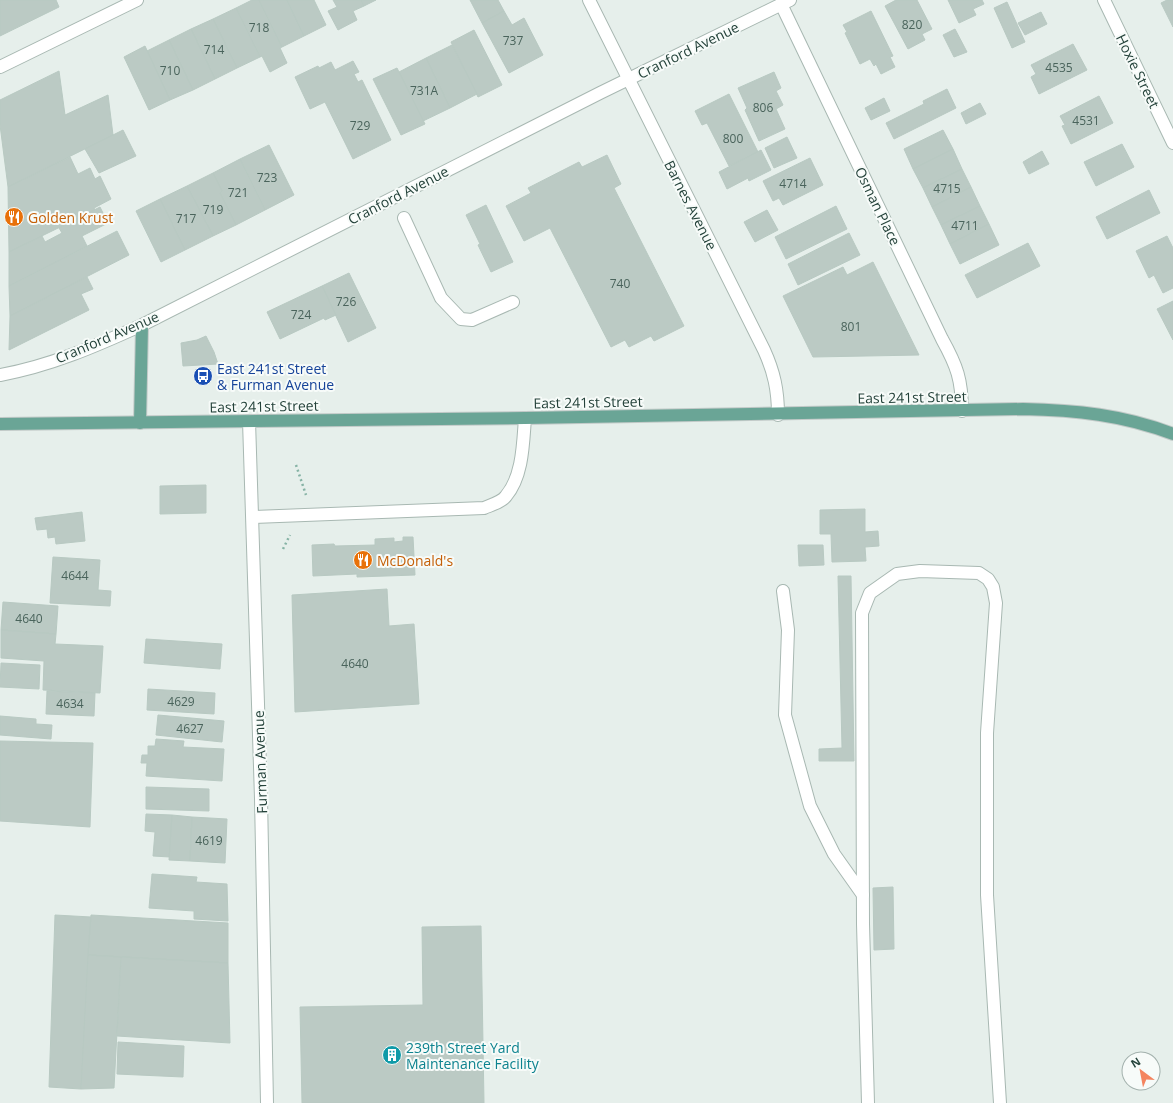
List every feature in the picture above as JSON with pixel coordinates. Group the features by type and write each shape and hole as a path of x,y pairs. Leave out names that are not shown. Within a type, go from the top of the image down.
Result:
{"main road":[{"path":"140,423 142,324"},
{"name":"East 241st Street","path":"0,424 778,415 1031,410 1092,413 1122,418 1173,434"}],"street":[{"path":"0,67 137,0"},
{"name":"Barnes Avenue","path":"589,0 768,358 777,386 778,415"},
{"name":"Hoxie Street","path":"1104,0 1173,143"},
{"name":"Cranford Avenue","path":"0,375 20,371 63,358 92,347 142,324 628,79 786,2"},
{"name":"Osman Place","path":"786,2 942,339 954,361 962,388 962,411"},
{"path":"404,218 441,298 460,319 472,320 513,302"},
{"path":"253,516 484,508 506,497 516,477 523,449 525,418"},
{"name":"Furman Avenue","path":"249,421 261,806 267,1103"},
{"path":"868,1103 863,895 862,613 870,593 897,574 920,571 979,573 988,579 993,587 996,603 987,733 987,895 1000,1103"},
{"path":"783,591 788,630 785,715 810,806 834,854 863,895"}],"building":[{"path":"0,0 56,0 59,7 0,36"},
{"path":"252,0 259,0 282,47 280,48 287,63 270,72 262,56 260,57 236,8"},
{"path":"259,0 287,0 304,36 282,47"},
{"path":"287,0 314,0 326,25 304,36"},
{"path":"333,0 361,0 364,6 353,11 357,20 338,30 328,11 337,7"},
{"path":"361,0 376,0 364,6"},
{"path":"470,0 498,0 504,11 482,23"},
{"path":"896,0 917,0 932,29 922,34 925,40 908,49 885,6"},
{"path":"948,0 982,0 984,4 973,9 976,15 959,23"},
{"path":"1167,0 1173,0 1173,27 1161,3"},
{"path":"1007,2 1025,42 1012,48 994,8"},
{"path":"236,8 260,57 237,68 213,19"},
{"path":"504,11 512,25 524,18 543,55 509,73 482,23"},
{"path":"871,11 893,56 890,57 895,67 881,74 876,64 874,66 870,59 860,64 845,33 847,32 843,25"},
{"path":"1041,12 1047,24 1025,35 1018,23"},
{"path":"213,19 237,68 215,79 191,29"},
{"path":"191,29 215,79 193,90 169,40"},
{"path":"955,29 967,52 954,57 943,35"},
{"path":"474,30 502,85 478,97 451,42"},
{"path":"169,40 193,90 170,100 147,51"},
{"path":"1073,44 1087,70 1039,94 1031,77 1036,74 1031,65"},
{"path":"452,45 477,94 450,108 426,58"},
{"path":"145,46 170,100 149,110 124,57"},
{"path":"426,58 450,108 423,121 399,72"},
{"path":"353,61 359,72 354,74 358,82 362,80 391,140 353,159 325,102 310,109 295,77 318,66 319,68 331,62 335,70"},
{"path":"397,68 425,124 401,135 373,79"},
{"path":"59,71 65,115 108,95 113,135 8,187 0,125 0,100"},
{"path":"774,72 781,88 776,91 783,105 776,109 785,129 759,141 745,110 747,108 738,88"},
{"path":"947,89 956,108 894,139 886,123 924,104 923,101"},
{"path":"729,94 758,152 729,166 707,123 702,125 695,111"},
{"path":"1099,96 1113,123 1071,144 1062,126 1065,125 1060,116"},
{"path":"884,98 890,111 871,120 865,108"},
{"path":"980,103 986,114 966,124 961,113"},
{"path":"123,130 136,156 99,173 85,149"},
{"path":"943,130 953,149 913,169 904,149"},
{"path":"787,137 797,158 774,168 765,148"},
{"path":"1122,144 1134,167 1096,186 1084,162"},
{"path":"269,145 294,195 265,210 240,159"},
{"path":"953,149 962,169 923,188 913,169"},
{"path":"761,150 771,170 749,181 748,178 727,189 719,172"},
{"path":"1042,151 1049,164 1029,174 1023,162"},
{"path":"607,155 621,184 614,188 684,326 654,341 651,336 629,347 625,340 611,347 550,228 524,241 506,206 531,193 528,188 579,162 582,167"},
{"path":"70,157 78,174 90,168 95,179 100,176 111,199 94,208 95,210 9,252 8,187"},
{"path":"810,158 823,185 783,205 779,198 773,201 763,181"},
{"path":"240,159 265,210 236,225 220,193 222,191 213,173"},
{"path":"962,169 971,187 932,207 923,188"},
{"path":"213,173 222,191 220,193 236,225 213,236 187,186"},
{"path":"187,186 213,236 185,250 160,199"},
{"path":"971,187 980,206 941,225 932,207"},
{"path":"1149,190 1160,213 1107,239 1096,217"},
{"path":"160,199 185,250 161,262 136,211"},
{"path":"486,205 513,262 491,272 466,215"},
{"path":"836,206 847,229 786,259 775,237"},
{"path":"980,206 989,224 950,244 941,225"},
{"path":"100,207 108,223 82,236 87,246 9,286 9,252 42,236 45,242 62,233 59,228"},
{"path":"767,210 778,230 755,242 744,222"},
{"path":"989,224 999,245 960,264 950,244"},
{"path":"117,231 129,255 10,316 9,286"},
{"path":"849,233 860,255 798,285 788,264"},
{"path":"1167,236 1173,248 1173,288 1163,293 1154,275 1149,278 1136,251"},
{"path":"1028,243 1040,266 977,298 965,275"},
{"path":"873,262 919,355 813,357 783,296 843,267 847,275"},
{"path":"349,273 376,328 348,342 322,286"},
{"path":"87,277 93,289 81,294 89,310 9,350 10,316"},
{"path":"322,286 336,315 325,320 324,318 280,339 267,312"},
{"path":"1173,301 1173,340 1157,309"},
{"path":"206,336 218,364 183,366 181,343 197,340"},
{"path":"206,485 206,513 160,514 160,486"},
{"path":"865,509 865,532 878,531 879,546 865,547 866,561 832,562 831,534 820,534 820,510"},
{"path":"82,512 85,541 56,544 55,537 48,538 47,529 37,530 35,518"},
{"name":"McDonald's","path":"403,537 413,537 415,575 357,577 357,574 313,576 312,545 375,545 375,539 394,538 394,542 403,541"},
{"path":"798,545 823,545 824,565 799,566"},
{"path":"53,557 100,560 98,590 111,591 110,606 50,603"},
{"path":"838,576 851,576 854,761 819,761 819,749 842,748"},
{"path":"387,589 389,626 414,624 419,704 295,712 292,595"},
{"path":"3,602 58,606 56,634 1,630"},
{"path":"1,630 56,634 55,644 103,646 100,693 43,690 44,661 1,658"},
{"path":"146,639 222,644 220,669 144,663"},
{"path":"1,663 40,665 39,689 0,687"},
{"path":"148,689 215,693 214,714 147,710"},
{"path":"47,691 95,693 94,716 46,714"},
{"path":"158,715 224,721 222,742 156,735"},
{"path":"0,716 36,719 36,724 52,725 51,739 0,735"},
{"path":"156,739 184,741 183,747 224,749 222,781 146,776 147,763 141,763 142,755 148,755 148,746 155,746"},
{"path":"0,741 93,743 90,827 0,821"},
{"path":"146,787 209,789 209,811 146,809"},
{"path":"146,814 172,815 170,857 153,856 155,832 145,831"},
{"path":"172,815 192,817 190,861 169,860"},
{"path":"192,817 227,819 225,863 190,861"},
{"path":"152,874 197,877 196,882 227,884 228,921 194,919 194,911 149,908"},
{"path":"893,887 894,949 874,950 873,888"},
{"path":"55,915 91,917 81,1089 49,1087"},
{"path":"91,915 228,923 228,963 88,955"},
{"name":"239th Street Yard Maintenance Facility","path":"481,926 484,1103 302,1103 300,1007 423,1005 422,927"},
{"path":"88,955 121,957 114,1088 81,1089"},
{"path":"121,957 228,963 230,1043 117,1036"},
{"path":"118,1042 184,1046 183,1077 117,1074"}],"place":[{"name":"Golden Krust","path":"14,217"},
{"name":"East 241st Street & Furman Avenue","path":"203,376"},
{"name":"McDonald's","path":"363,560"},
{"name":"239th Street Yard Maintenance Facility","path":"392,1055"}]}
